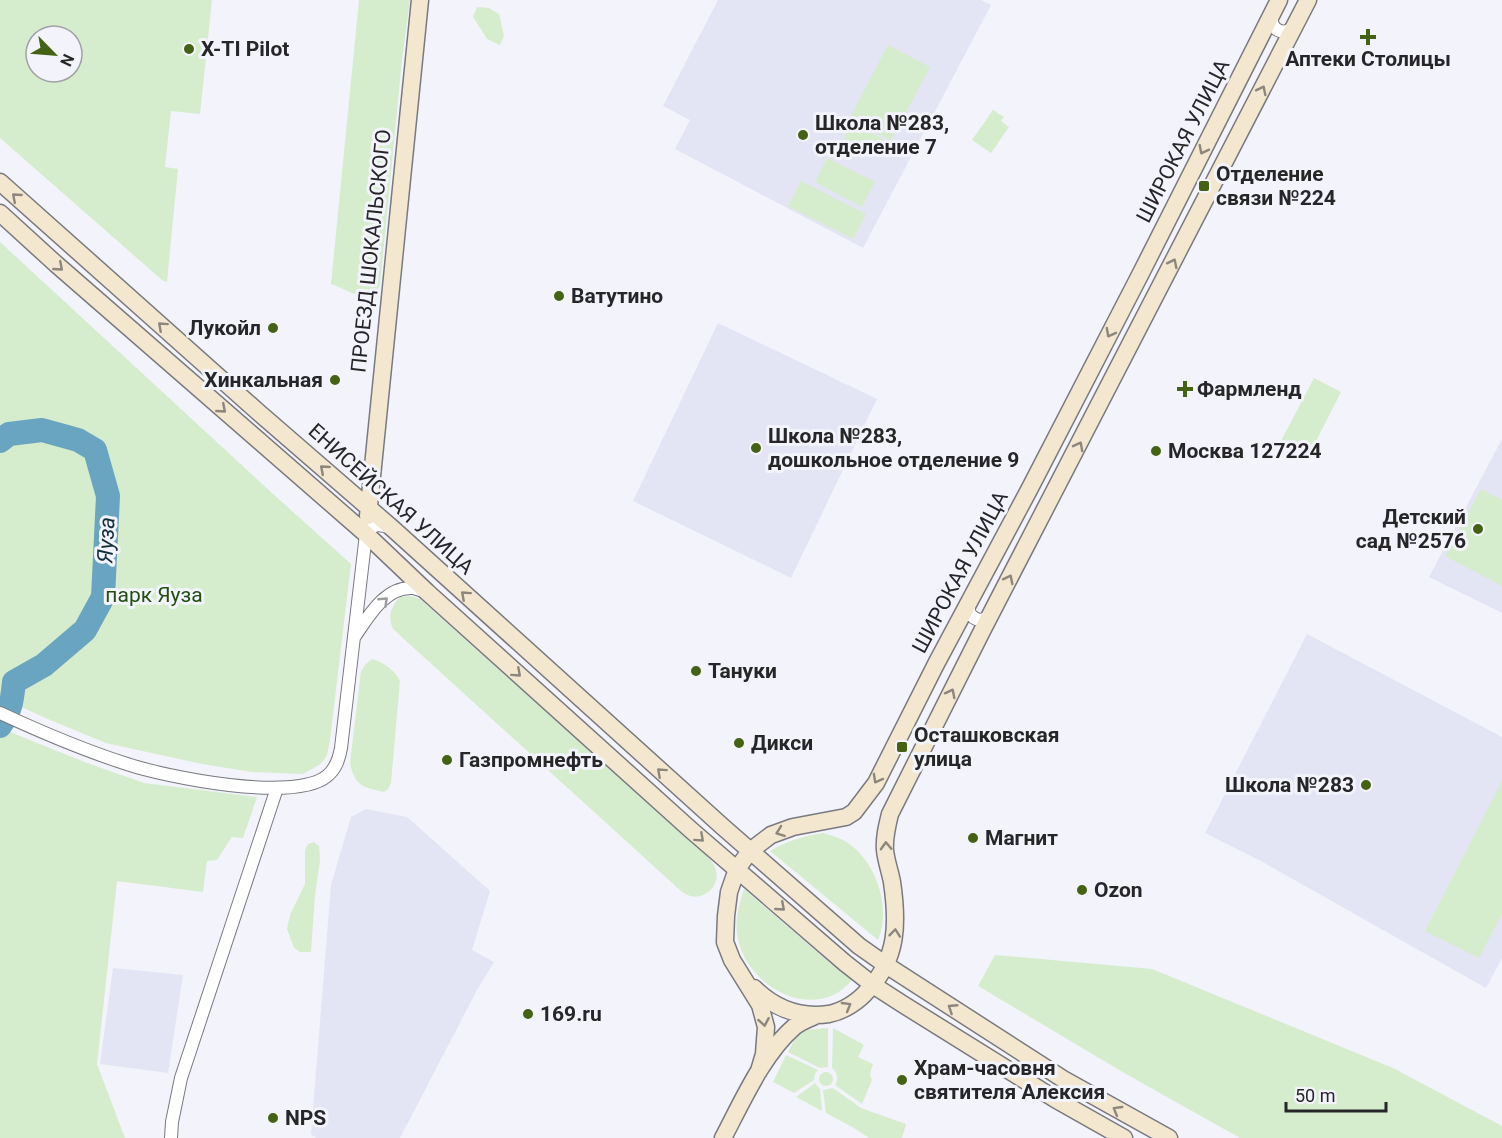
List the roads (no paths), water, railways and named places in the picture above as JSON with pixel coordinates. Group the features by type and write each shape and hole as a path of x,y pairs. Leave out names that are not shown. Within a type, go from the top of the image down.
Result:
{"main road":[{"name":"ПРОЕЗД ШОКАЛЬСКОГО","path":"368,507 420,0"},
{"path":"723,1138 759,1071 795,1026 815,1016 836,1012 861,999 886,965 893,948 896,924 891,879 885,852 886,830 890,814 1308,0"},
{"name":"ШИРОКАЯ УЛИЦА","path":"759,1071 764,1053 766,1027 760,1005 732,960 725,942 729,892 737,869 750,850 771,835 793,827 846,818 861,806 876,783 1125,304 1275,7"},
{"name":"ЕНИСЕЙСКАЯ УЛИЦА","path":"0,182 392,528 750,850"},
{"name":"ЕНИСЕЙСКАЯ УЛИЦА","path":"0,213 366,534 427,592 737,869"},
{"path":"1125,304 1132,298 1140,298 1147,306 1146,315"},
{"path":"366,534 368,507"},
{"path":"493,651 489,645 492,633 502,631 508,634"},
{"path":"750,850 859,946 886,965 1064,1079 1169,1138"},
{"path":"737,869 873,985 1054,1099 1124,1138"},
{"path":"742,977 775,1004 794,1012 815,1016"}],"street":[{"path":"1275,7 1271,18 1277,30 1288,31 1296,25"},
{"path":"0,712 95,753 149,770 231,785 277,788 315,783 334,769 341,748 366,534 371,527 380,525 392,528"},
{"path":"354,637 388,596 399,590 412,588 427,592"},
{"path":"969,602 969,612 975,619 984,620 992,613"},
{"path":"171,1138 181,1078 277,788"}],"waterway":[{"name":"Яуза","path":"0,441 9,434 42,430 78,440 95,450 108,496 103,597 85,630 44,665 14,682 10,706 0,726"}],"place":[{"name":"Аптеки Столицы","path":"1368,37"},
{"name":"X-TI Pilot","path":"189,49"},
{"name":"Школа №283, отделение 7","path":"803,135"},
{"name":"Отделение связи №224","path":"1204,186"},
{"name":"Ватутино","path":"559,296"},
{"name":"Лукойл","path":"273,328"},
{"name":"Хинкальная","path":"335,380"},
{"name":"Фармленд","path":"1185,389"},
{"name":"Школа №283, дошкольное отделение 9","path":"756,448"},
{"name":"Москва 127224","path":"1156,451"},
{"name":"Детский сад №2576","path":"1478,529"},
{"name":"Тануки","path":"696,671"},
{"name":"Дикси","path":"739,743"},
{"name":"Осташковская улица","path":"902,747"},
{"name":"Газпромнефть","path":"447,760"},
{"name":"Школа №283","path":"1366,785"},
{"name":"Магнит","path":"973,838"},
{"name":"Ozon","path":"1082,890"},
{"name":"169.ru","path":"528,1014"},
{"name":"Храм-часовня святителя Алексия","path":"902,1080"},
{"name":"NPS","path":"273,1118"}],"park label":[{"name":"парк Яуза","path":"154,595"}]}
